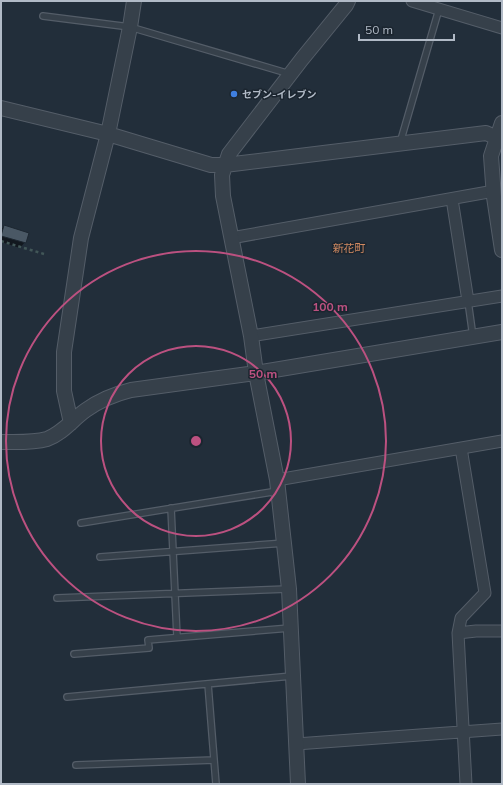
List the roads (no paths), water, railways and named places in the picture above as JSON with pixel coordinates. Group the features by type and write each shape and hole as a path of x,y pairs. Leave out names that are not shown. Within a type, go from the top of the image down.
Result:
{"street":[{"path":"70,423 64,391 64,352 81,238 108,134 134,1"},
{"path":"298,784 289,589 278,486 256,373 251,336 223,196 222,175 229,154 348,1"},
{"path":"412,1 440,5 502,28"},
{"path":"1,108 108,134 211,165 225,165 486,133 497,138"},
{"path":"502,123 491,156 497,195 502,250"},
{"path":"231,238 452,199 497,195"},
{"path":"452,199 468,301"},
{"path":"251,336 502,296"},
{"path":"1,442 45,440 62,431 86,410 114,394 131,390 256,373 502,332"},
{"path":"278,486 461,448 502,441"},
{"path":"461,448 485,593 461,618 458,633 466,784"},
{"path":"458,633 502,631"},
{"path":"296,744 502,729"}],"lane":[{"path":"400,143 440,5"},
{"path":"43,16 130,27 290,74"},
{"path":"468,301 473,337"},
{"path":"81,523 171,508 278,486"},
{"path":"171,508 177,637"},
{"path":"100,557 285,543"},
{"path":"57,598 289,589"},
{"path":"74,654 149,648 148,640 291,628"},
{"path":"66,697 293,676"},
{"path":"208,684 216,784"},
{"path":"76,764 214,760"}],"place":[{"name":"セブン-イレブン","path":"234,94"}],"district":[{"name":"新花町","path":"349,248"}]}
